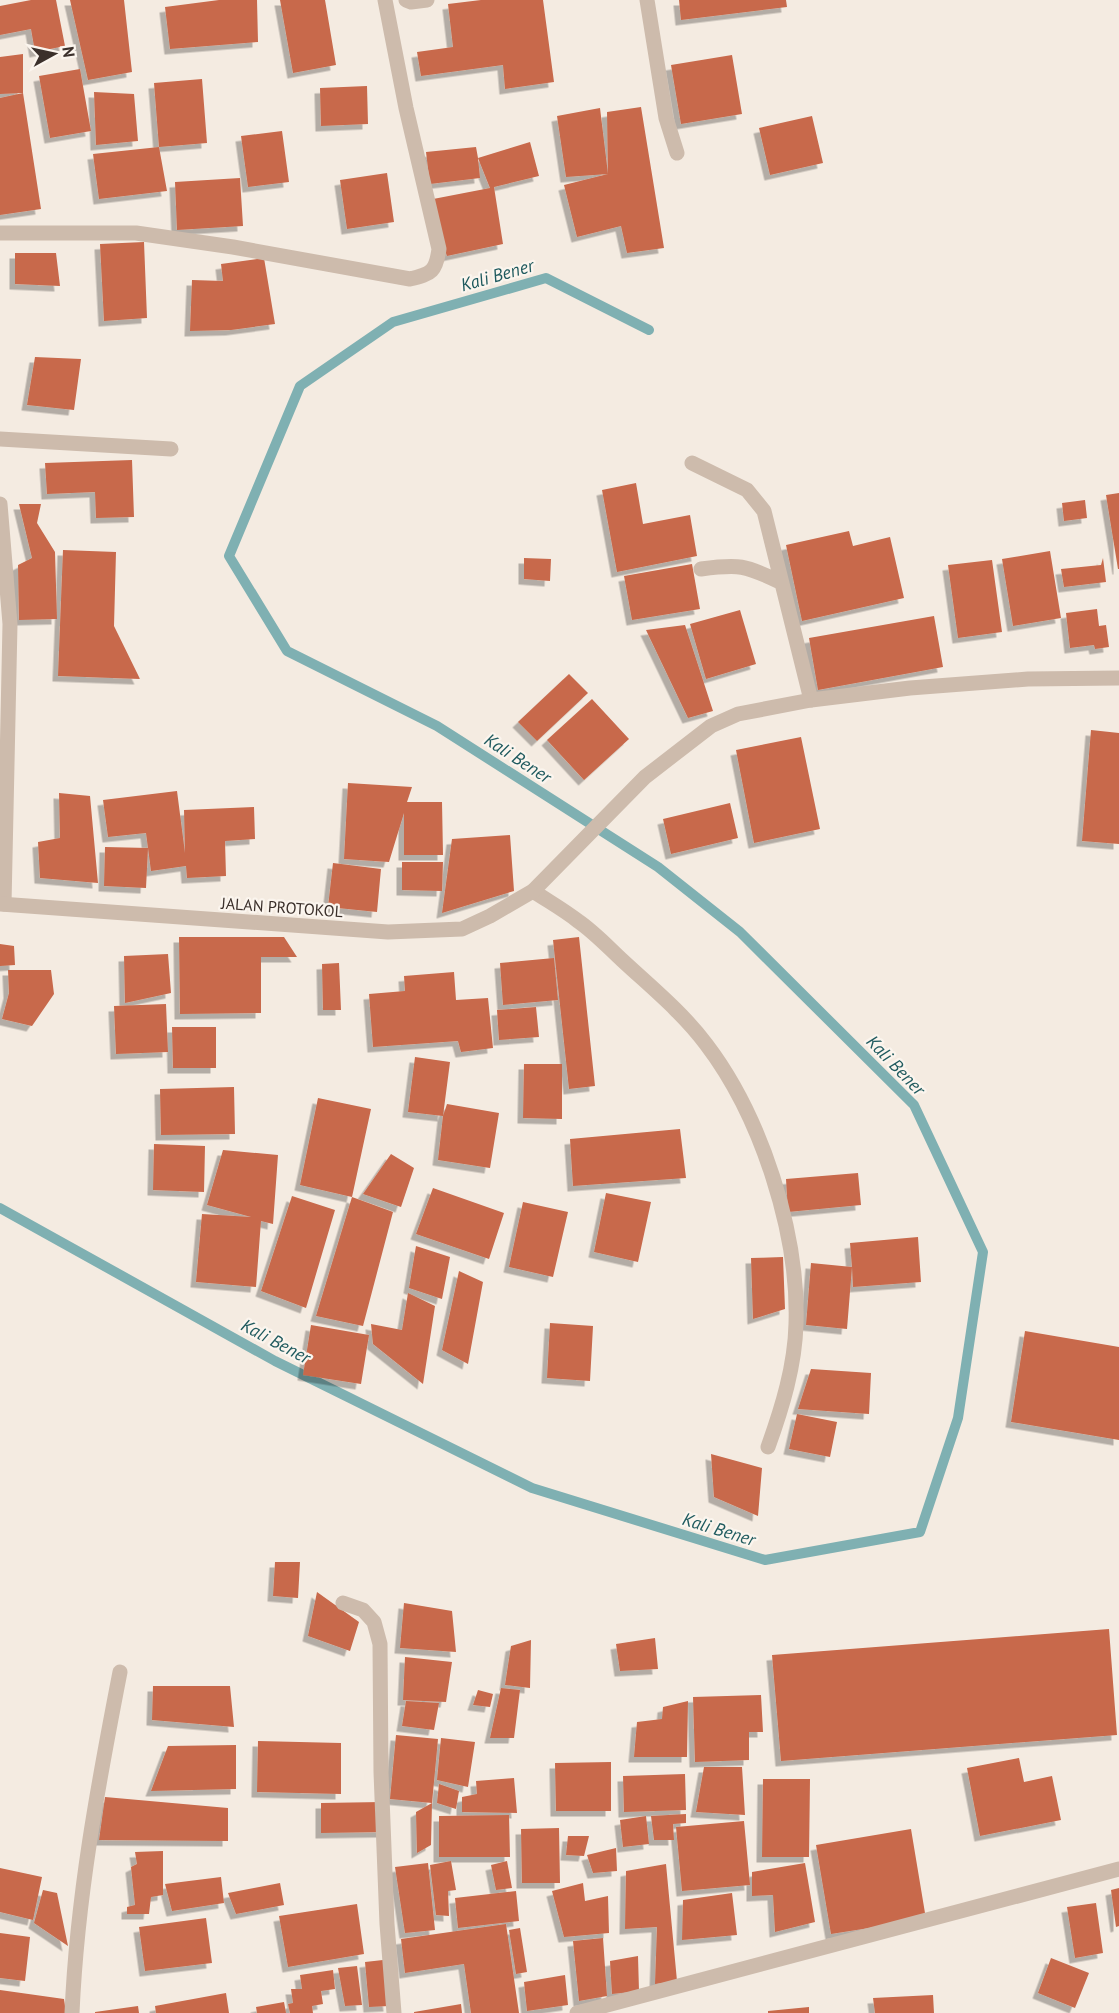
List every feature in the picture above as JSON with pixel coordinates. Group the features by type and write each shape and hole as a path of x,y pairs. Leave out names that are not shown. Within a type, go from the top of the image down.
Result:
{"street":[{"path":"0,234 136,232 410,279 428,274 437,264 439,249 406,108 385,0"},
{"path":"405,0 411,2 427,0"},
{"path":"647,0 666,118 677,153"},
{"path":"0,439 171,449"},
{"path":"692,463 747,490 764,511 811,700"},
{"path":"0,504 10,624 2,904"},
{"path":"701,569 731,565 751,568 780,582"},
{"name":"JALAN PROTOKOL","path":"2,904 388,932 462,928 490,916 533,891 645,777 711,726 738,714 811,700 910,688 1028,679 1119,678"},
{"path":"533,891 580,922 668,1002 706,1044 741,1098 768,1163 784,1218 796,1277 796,1326 784,1400 768,1447"},
{"path":"343,1603 363,1610 374,1622 380,1644 381,1772 387,1924 394,2013"},
{"path":"72,2013 76,1939 87,1851 120,1672"},
{"path":"577,2013 1119,1869"}],"building":[{"path":"31,0 56,0 65,46 35,52 31,29 0,35 0,6"},
{"path":"70,0 124,0 132,72 88,80"},
{"path":"219,0 257,0 258,42 170,49 165,7"},
{"path":"280,0 325,0 336,65 293,73"},
{"path":"481,0 543,0 554,82 505,89 503,65 421,76 417,52 453,47 448,4"},
{"path":"679,0 786,0 787,7 681,20"},
{"path":"23,54 23,93 0,94 0,57"},
{"path":"732,55 742,114 681,124 671,65"},
{"path":"80,69 91,131 50,138 39,76"},
{"path":"202,79 207,143 159,147 154,83"},
{"path":"367,86 368,124 321,126 320,88"},
{"path":"94,92 134,94 138,141 96,145"},
{"path":"23,93 41,209 0,215 0,98"},
{"path":"641,107 664,248 627,253 621,226 577,237 564,185 608,174 607,112"},
{"path":"600,108 608,174 566,177 557,116"},
{"path":"812,116 823,163 770,175 759,128"},
{"path":"282,131 289,182 248,187 241,136"},
{"path":"530,142 539,176 494,187 503,244 447,256 428,200 490,188 478,158"},
{"path":"159,147 167,191 99,199 93,154"},
{"path":"476,147 480,178 430,184 426,152"},
{"path":"387,173 394,222 347,229 340,180"},
{"path":"240,178 243,226 177,230 175,182"},
{"path":"144,242 147,318 104,321 100,244"},
{"path":"15,253 56,253 60,286 15,284"},
{"path":"264,258 275,324 231,330 190,331 192,280 223,281 221,264"},
{"path":"35,357 81,359 74,410 27,405"},
{"path":"132,460 134,517 96,518 95,492 47,494 45,463"},
{"path":"636,483 643,524 690,515 697,556 617,572 602,490"},
{"path":"1119,493 1119,569 1118,569 1106,495"},
{"path":"1085,500 1087,518 1064,521 1062,503"},
{"path":"19,504 41,504 37,523 55,552 57,619 19,620 18,565 32,558"},
{"path":"849,531 853,546 890,537 904,598 802,621 786,545"},
{"path":"63,550 116,552 114,626 140,679 58,676"},
{"path":"1050,551 1061,618 1013,626 1002,559"},
{"path":"524,558 551,559 550,581 524,579"},
{"path":"1103,558 1106,582 1064,587 1061,569 1101,565"},
{"path":"992,560 1002,632 958,638 948,565"},
{"path":"692,564 700,609 632,620 624,576"},
{"path":"1097,609 1099,626 1106,625 1109,647 1095,649 1094,645 1070,648 1066,613"},
{"path":"740,610 756,664 706,679 690,624"},
{"path":"934,616 943,667 818,690 809,638"},
{"path":"685,625 713,711 688,718 646,630"},
{"path":"569,674 588,693 537,741 518,722"},
{"path":"592,699 629,739 584,780 547,740"},
{"path":"1091,730 1119,733 1119,844 1082,841"},
{"path":"801,737 820,829 754,843 736,750"},
{"path":"348,783 412,787 407,802 442,802 443,855 404,855 404,813 389,862 344,859"},
{"path":"177,791 185,853 184,810 254,807 255,839 225,841 226,876 187,878 186,866 151,871 146,833 108,837 103,800"},
{"path":"59,793 90,796 98,883 40,878 38,842 60,838"},
{"path":"730,803 738,838 671,854 663,819"},
{"path":"510,835 514,891 442,913 452,839"},
{"path":"105,847 148,848 146,888 104,886"},
{"path":"402,862 443,862 442,891 402,890"},
{"path":"333,863 381,869 377,912 328,907"},
{"path":"179,937 284,937 297,957 261,957 261,1013 180,1014"},
{"path":"579,937 595,1086 569,1089 553,940"},
{"path":"0,944 14,946 15,965 0,966"},
{"path":"168,954 171,993 125,1003 124,956"},
{"path":"554,958 558,1000 503,1005 500,963"},
{"path":"339,963 341,1010 323,1010 322,964"},
{"path":"8,970 51,970 54,994 32,1026 2,1019 9,993"},
{"path":"454,972 456,1000 488,998 493,1048 461,1052 458,1041 373,1047 369,994 405,991 404,976"},
{"path":"166,1004 168,1052 116,1054 114,1006"},
{"path":"536,1007 539,1037 499,1040 497,1010"},
{"path":"172,1027 216,1027 216,1068 173,1068"},
{"path":"415,1057 450,1062 443,1116 408,1112"},
{"path":"524,1064 562,1064 562,1119 523,1118"},
{"path":"234,1087 235,1134 161,1135 160,1089"},
{"path":"318,1098 371,1109 352,1197 300,1185"},
{"path":"447,1104 499,1113 490,1168 438,1160 443,1116"},
{"path":"680,1129 686,1178 573,1186 570,1139"},
{"path":"154,1144 205,1146 204,1192 153,1190"},
{"path":"223,1150 278,1155 273,1224 261,1221 256,1287 196,1282 202,1214 251,1217 207,1205"},
{"path":"391,1154 414,1168 401,1207 363,1194"},
{"path":"858,1173 861,1205 788,1212 786,1179"},
{"path":"433,1188 504,1213 489,1259 416,1234"},
{"path":"606,1193 651,1202 638,1262 594,1252"},
{"path":"292,1196 335,1210 306,1308 261,1291"},
{"path":"352,1197 393,1212 363,1326 316,1316"},
{"path":"523,1202 568,1212 553,1277 509,1267"},
{"path":"918,1237 921,1282 853,1287 850,1243"},
{"path":"416,1246 450,1257 442,1299 409,1288"},
{"path":"783,1257 785,1309 753,1319 751,1258"},
{"path":"811,1263 852,1267 847,1329 806,1325"},
{"path":"459,1271 483,1282 468,1364 442,1350"},
{"path":"408,1293 435,1306 423,1384 373,1344 371,1324 402,1330"},
{"path":"550,1323 593,1326 590,1381 547,1378"},
{"path":"311,1325 369,1335 361,1384 303,1375"},
{"path":"1025,1331 1119,1347 1119,1440 1011,1422"},
{"path":"811,1369 871,1373 869,1414 798,1409"},
{"path":"797,1414 837,1422 830,1457 789,1449"},
{"path":"711,1454 762,1468 758,1516 714,1497"},
{"path":"275,1562 300,1562 298,1598 273,1596"},
{"path":"317,1592 359,1622 350,1651 308,1636"},
{"path":"404,1603 452,1611 456,1652 400,1648"},
{"path":"1109,1629 1117,1735 781,1761 772,1655"},
{"path":"655,1638 658,1669 620,1671 616,1644"},
{"path":"531,1640 530,1688 505,1685 511,1646"},
{"path":"405,1657 452,1662 446,1702 403,1700"},
{"path":"153,1686 230,1686 234,1727 152,1720"},
{"path":"501,1688 520,1690 514,1738 490,1738"},
{"path":"478,1690 493,1694 490,1707 473,1705"},
{"path":"761,1695 763,1732 749,1732 749,1760 695,1762 693,1697"},
{"path":"406,1701 439,1703 434,1730 402,1726"},
{"path":"688,1701 687,1757 634,1757 637,1722 662,1719 663,1707"},
{"path":"396,1735 438,1739 432,1803 390,1799"},
{"path":"441,1738 475,1742 468,1787 437,1780"},
{"path":"258,1741 341,1743 341,1794 257,1792"},
{"path":"236,1745 236,1789 151,1791 168,1746"},
{"path":"1019,1758 1024,1782 1052,1776 1061,1820 980,1836 967,1768"},
{"path":"611,1762 611,1811 556,1811 555,1763"},
{"path":"704,1767 742,1767 745,1815 696,1812"},
{"path":"685,1774 686,1810 624,1812 623,1776"},
{"path":"514,1778 517,1813 462,1812 462,1797 477,1794 476,1781"},
{"path":"763,1779 810,1779 809,1857 762,1857"},
{"path":"439,1784 459,1791 456,1809 437,1803"},
{"path":"105,1797 228,1808 228,1841 99,1840"},
{"path":"382,1802 383,1832 321,1833 321,1803"},
{"path":"432,1803 431,1845 417,1853 416,1812"},
{"path":"686,1814 686,1823 673,1824 674,1840 654,1840 651,1816"},
{"path":"509,1815 510,1857 439,1857 439,1816"},
{"path":"646,1816 649,1844 623,1847 620,1820"},
{"path":"744,1821 750,1885 682,1891 676,1827"},
{"path":"559,1828 560,1883 522,1883 521,1829"},
{"path":"911,1829 926,1919 831,1934 816,1845"},
{"path":"568,1836 589,1836 584,1856 566,1855"},
{"path":"616,1848 617,1871 593,1873 587,1855"},
{"path":"163,1851 163,1895 151,1897 149,1914 127,1914 127,1907 135,1905 131,1867 137,1864 135,1852"},
{"path":"451,1861 456,1890 448,1891 449,1916 436,1915 430,1865"},
{"path":"507,1861 512,1888 496,1890 491,1865"},
{"path":"428,1863 435,1930 405,1933 395,1867"},
{"path":"805,1863 815,1922 775,1932 773,1895 752,1896 752,1872"},
{"path":"666,1864 677,1981 655,1984 657,1927 625,1929 626,1871"},
{"path":"0,1868 42,1877 33,1920 0,1912"},
{"path":"221,1877 224,1903 172,1911 165,1884"},
{"path":"280,1883 284,1905 236,1914 228,1893"},
{"path":"583,1883 585,1901 608,1896 609,1933 564,1937 552,1891"},
{"path":"1119,1888 1119,1926 1116,1927 1111,1890"},
{"path":"43,1890 57,1893 68,1946 34,1923"},
{"path":"516,1891 519,1921 458,1928 455,1898"},
{"path":"732,1893 737,1935 682,1940 683,1900"},
{"path":"1096,1903 1103,1953 1075,1958 1067,1907"},
{"path":"357,1904 364,1954 288,1967 279,1916"},
{"path":"206,1918 212,1963 145,1971 139,1927"},
{"path":"506,1924 519,2013 471,2013 464,1964 405,1973 401,1939"},
{"path":"520,1928 527,1972 516,1974 509,1930"},
{"path":"0,1933 30,1937 25,1981 0,1978"},
{"path":"603,1938 607,1996 579,2001 573,1941"},
{"path":"638,1956 639,1991 612,1994 610,1961"},
{"path":"1051,1958 1089,1973 1075,2008 1038,1993"},
{"path":"383,1960 389,2006 369,2007 365,1962"},
{"path":"357,1966 362,2005 345,2006 338,1968"},
{"path":"333,1970 335,1989 321,1991 323,2004 312,2006 313,2013 290,2013 288,2004 293,2003 291,1989 302,1989 300,1975"},
{"path":"565,1975 568,2005 527,2011 524,1982"},
{"path":"0,1990 64,1999 66,2013 0,2013"},
{"path":"226,1993 229,2013 156,2013 155,2006"},
{"path":"933,1995 934,2013 875,2013 873,1998"},
{"path":"284,2002 286,2013 257,2013 256,2007"},
{"path":"461,2004 462,2013 414,2013 414,2012"},
{"path":"138,2006 139,2013 95,2013 95,2012"},
{"path":"809,2007 809,2013 768,2013 768,2011"}],"waterway":[{"name":"Kali Bener","path":"0,1208 275,1361 532,1488 765,1560 920,1532 958,1418 983,1252 914,1105 740,932 658,867 437,726 287,651 229,556 300,386 393,322 546,278 649,330"}]}
